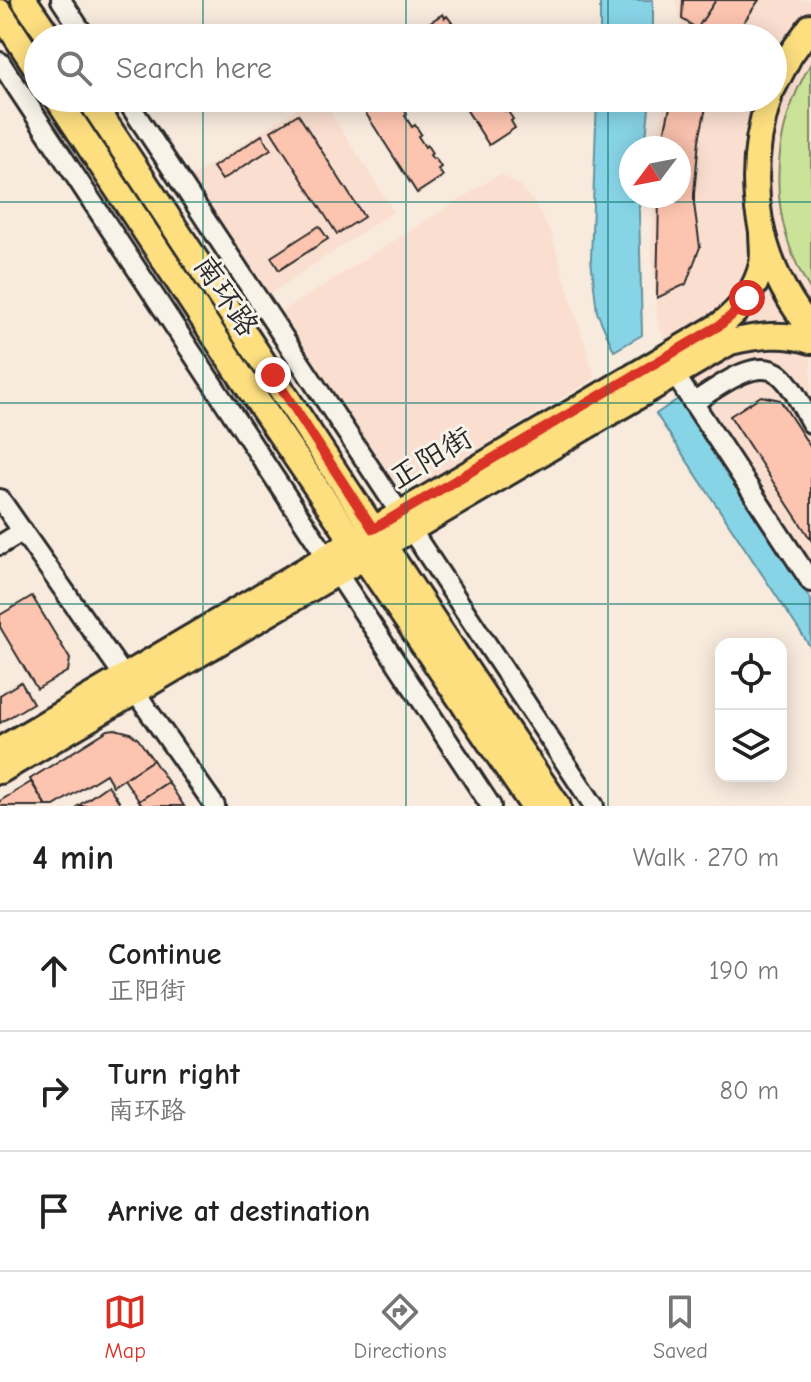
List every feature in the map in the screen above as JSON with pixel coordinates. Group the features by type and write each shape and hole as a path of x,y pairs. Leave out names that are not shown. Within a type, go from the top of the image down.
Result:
{"main road":[{"path":"24,0 40,24"},
{"path":"0,12 24,49"},
{"path":"787,61 811,26"},
{"name":"南环路","path":"67,112 558,806"},
{"name":"南环路","path":"98,112 533,806"},
{"path":"765,112 756,162 762,232 777,277 811,329"},
{"name":"正阳街","path":"406,522 729,319 747,298 759,274 763,262 762,232"},
{"name":"正阳街","path":"0,771 130,684 369,543 730,342 765,336 811,341"},
{"name":"正阳街","path":"0,750 130,684"}],"street":[{"path":"61,0 77,24"},
{"path":"0,62 24,98"},
{"path":"33,112 491,806"},
{"path":"134,112 594,806"},
{"path":"693,403 736,376 752,370 768,369 788,385 811,423"},
{"path":"675,375 811,582"},
{"path":"0,499 215,806"},
{"path":"0,545 23,531"}],"shaded area":[{"path":"676,0 811,0 811,563 658,326 651,247 653,208 691,208 691,136 658,136 662,112 787,112 787,24 680,24"},
{"path":"291,112 330,112 394,211 264,298 187,180"},
{"path":"500,174 519,185 536,205 550,230 595,378 428,480 414,484 393,480 378,470 278,314"}],"green space":[{"path":"811,63 811,291 786,235 778,177 787,119"}],"water":[{"path":"600,0 653,0 653,24 600,24"},
{"path":"596,112 649,112 646,136 619,136 619,208 639,208 642,335 614,351 597,312 591,259"},
{"path":"678,399 811,600 811,648 656,414"}],"building":[{"path":"683,0 716,0 701,24 690,24 682,19"},
{"path":"716,0 759,0 743,24 700,24"},
{"path":"443,14 453,24 427,24"},
{"path":"365,112 406,112 412,127 415,125 421,134 418,136 441,167 438,169 443,176 417,193"},
{"path":"468,112 508,112 513,119 515,128 489,145"},
{"path":"669,112 705,112 694,194 700,247 686,284 657,298 659,208 691,208 691,136 664,136"},
{"path":"298,114 364,217 337,234 271,131"},
{"path":"262,135 271,149 222,180 213,167"},
{"path":"319,226 328,239 279,270 271,257"},
{"path":"761,396 780,400 811,448 811,540 730,416"},
{"path":"32,596 70,659 68,671 37,689 0,627 0,615"},
{"path":"21,682 33,703 0,723 0,695"},
{"path":"115,729 138,739 153,760 113,786 106,774 54,806 46,806 30,779 108,730"},
{"path":"153,760 168,782 139,801 124,779"},
{"path":"31,782 46,806 0,806 0,801"},
{"path":"168,782 184,806 142,806 139,801"},
{"path":"108,785 122,806 78,806"}],"route":[{"path":"273,375 373,529 720,325 747,298"}]}
